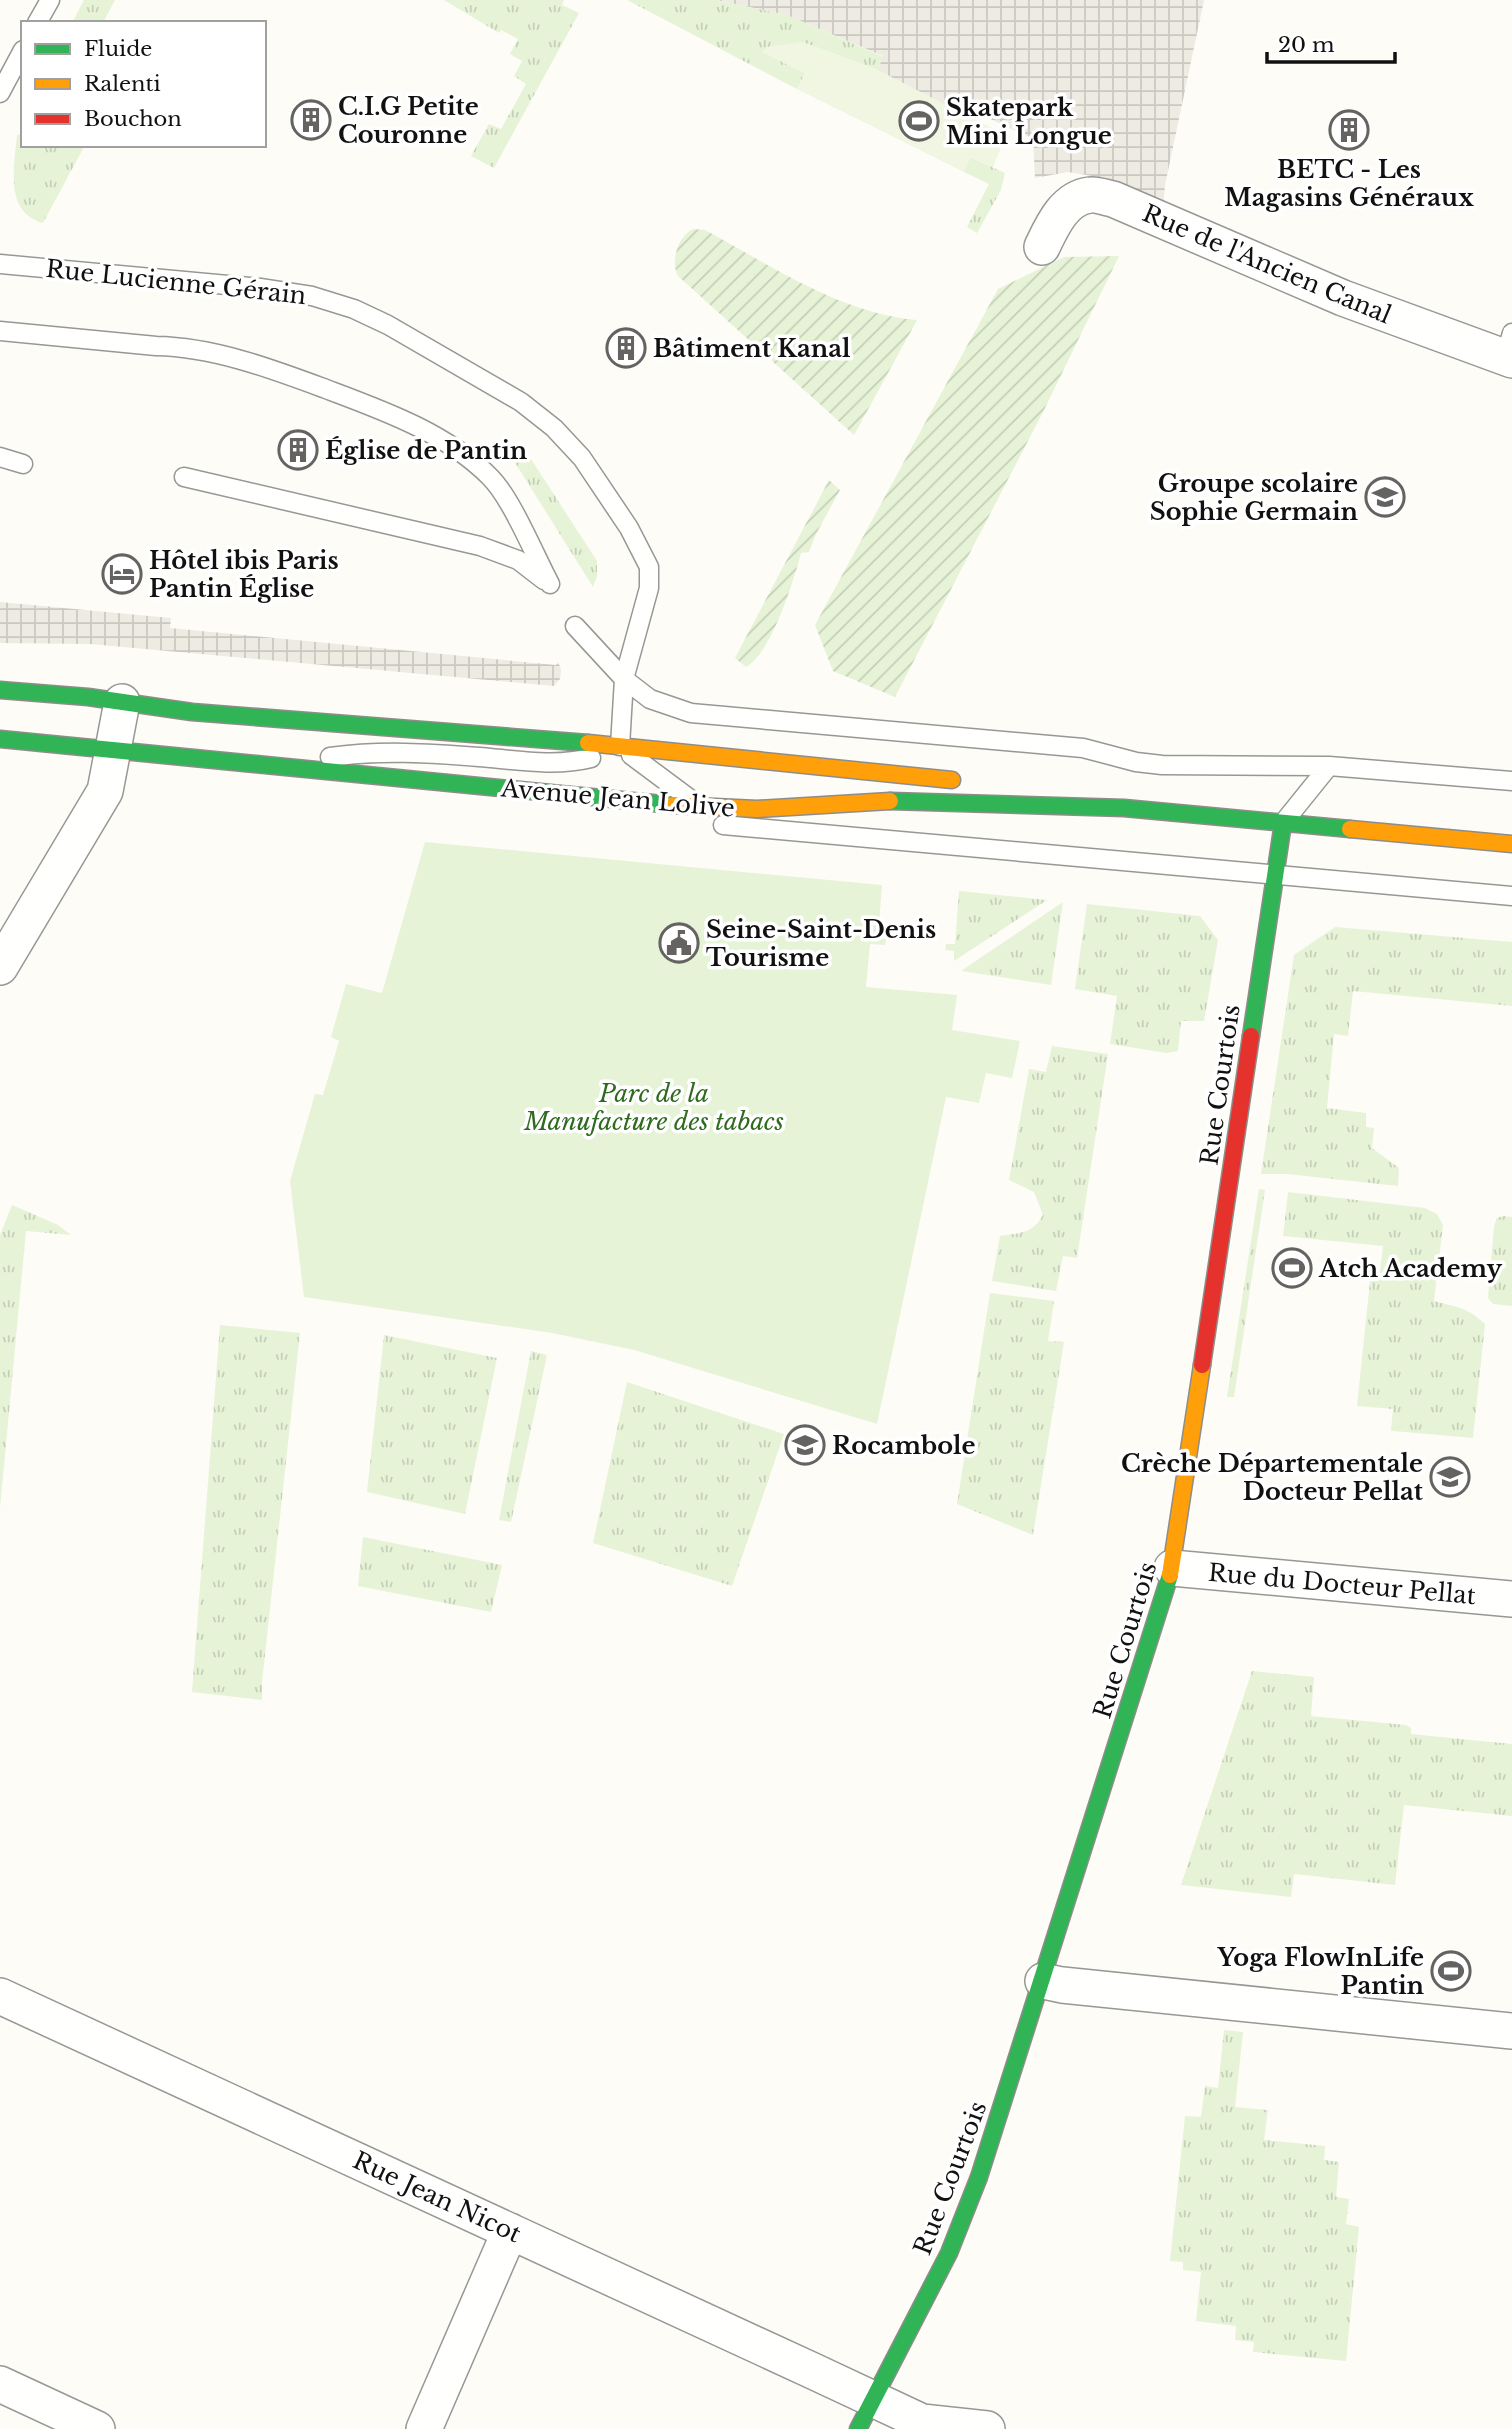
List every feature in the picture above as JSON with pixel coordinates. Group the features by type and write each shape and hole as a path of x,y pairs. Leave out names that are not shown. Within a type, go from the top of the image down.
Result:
{"main road":[{"name":"Avenue Jean Lolive","path":"0,690 88,697 192,712 620,746 971,782"},
{"name":"Avenue Jean Lolive","path":"0,739 701,808 757,809 907,800 1124,808 1512,844"},
{"name":"Avenue Jean Lolive","path":"1023,789 1124,808"},
{"name":"Rue Courtois","path":"866,2414 954,2241 979,2178 1172,1568 1283,823"}],"street":[{"name":"Rue de l'Ancien Canal","path":"1042,247 1055,219 1075,201 1091,195 1112,199 1343,298 1510,350"},
{"path":"0,967 106,791 122,702"},
{"name":"Rue du Docteur Pellat","path":"1172,1568 1512,1599"},
{"path":"1043,1980 1062,1985 1512,2032"},
{"name":"Rue Jean Nicot","path":"0,1996 510,2231 866,2414 987,2429"},
{"path":"424,2429 510,2231"},
{"path":"0,2384 97,2429"}],"lane":[{"path":"38,21 50,0"},
{"path":"0,93 21,54"},
{"name":"Rue Lucienne Gérain","path":"0,264 260,288 312,296 354,309 388,325 521,402 554,428 582,458 629,528 649,568 649,588 624,680 620,746"},
{"path":"0,331 181,347 268,368 385,411 432,435 491,478 506,500 550,584 518,560 480,546 184,477"},
{"path":"0,457 23,464"},
{"path":"575,626 624,680 650,699 691,713 1083,748 1136,762 1162,765 1329,765 1512,781"},
{"path":"237,764 297,762 384,752 548,763 579,761 620,746 724,826 1512,896"},
{"path":"1283,823 1329,765"}],"green space":[{"path":"84,0 115,0 104,21 73,21"},
{"path":"444,0 564,0 562,5 579,13 494,168 471,156 489,124 501,129 526,84 514,76 522,61 510,54 518,39 501,30 499,33"},
{"path":"627,0 717,0 787,15 884,57 878,70 802,42 762,52 805,73 797,89"},
{"name":"Skatepark Mini Longue","path":"802,42 878,70 1006,135 993,167 970,157 964,172 797,89 805,73 762,52 766,47"},
{"path":"21,134 21,147 84,147 43,223 22,209 17,199 14,161 17,135"},
{"path":"970,157 1005,173 1001,190 977,233 967,227 989,184 964,172"},
{"path":"693,229 705,230 834,298 889,316 917,320 854,435 678,276 675,264 677,250 683,237"},
{"path":"1119,256 1043,412 895,697 833,671 815,625 998,289 1064,257"},
{"path":"516,449 531,459 597,561 597,576 593,587 509,453"},
{"path":"829,480 840,490 809,552 801,553 773,632 764,648 746,667 735,658"},
{"name":"Parc de la Manufacture des tabacs","path":"425,842 882,885 878,937 886,939 885,945 870,944 866,987 957,995 952,1030 1020,1041 1012,1078 986,1073 979,1103 946,1097 877,1424 634,1350 552,1333 304,1297 290,1181 315,1094 323,1095 339,1041 331,1037 346,984 382,993"},
{"path":"959,891 1047,900 954,961 954,951 945,950 946,944 955,944"},
{"path":"1063,902 1051,985 961,971"},
{"path":"1087,904 1200,916 1218,940 1204,1021 1181,1021 1178,1051 1167,1053 1110,1044 1117,996 1075,989"},
{"path":"1335,927 1512,942 1512,1006 1353,991 1348,1036 1334,1034 1327,1108 1366,1113 1366,1127 1374,1128 1372,1148 1399,1168 1398,1186 1287,1174 1261,1174 1294,955"},
{"path":"1052,1046 1108,1054 1077,1258 1063,1256 1056,1291 992,1281 1000,1236 1030,1229 1043,1215 1034,1192 1009,1180 1029,1069 1046,1072"},
{"path":"1259,1189 1265,1190 1234,1397 1227,1397"},
{"path":"1288,1192 1425,1208 1437,1214 1443,1225 1434,1301 1467,1311 1485,1324 1473,1438 1393,1431 1393,1409 1357,1406 1370,1281 1379,1281 1383,1246 1283,1236"},
{"path":"12,1205 58,1225 71,1235 26,1231 0,1508 0,1235"},
{"path":"1512,1217 1512,1306 1493,1304 1488,1298 1494,1226 1497,1218"},
{"path":"990,1293 1054,1301 1048,1341 1064,1342 1033,1535 957,1504"},
{"path":"220,1325 300,1333 262,1700 192,1692"},
{"path":"384,1335 497,1358 465,1514 367,1492"},
{"path":"531,1351 547,1355 511,1522 499,1520"},
{"path":"627,1382 784,1434 732,1586 593,1543"},
{"path":"363,1537 502,1565 491,1612 358,1586"},
{"path":"1252,1671 1314,1677 1311,1716 1406,1725 1411,1728 1411,1734 1512,1744 1512,1816 1404,1805 1395,1885 1294,1874 1291,1897 1181,1885"},
{"path":"1224,2030 1243,2032 1235,2107 1268,2110 1264,2140 1325,2146 1324,2160 1339,2162 1336,2197 1349,2199 1346,2224 1359,2227 1346,2361 1253,2352 1254,2342 1235,2340 1236,2326 1196,2321 1201,2272 1183,2270 1183,2262 1170,2261 1185,2116 1201,2117 1205,2086 1218,2088"}],"shaded area":[{"path":"717,0 1204,0 1165,185 1163,209 1092,176 1068,172 1035,178 1033,139 952,101 948,106 878,70 883,56 787,15"},
{"path":"0,602 171,618 170,628 556,665 558,662 561,669 560,679 554,686 90,644 0,643"}],"traffic: fast":[{"path":"0,690 88,697 192,712 588,743"},
{"path":"0,739 673,805"},
{"path":"890,801 1124,808 1350,829"},
{"path":"1251,1036 1283,823"},
{"path":"858,2429 949,2253 979,2177 1170,1575"}],"traffic: slow":[{"path":"588,743 952,780"},
{"path":"673,805 757,809 890,801"},
{"path":"1350,829 1512,844"},
{"path":"1170,1575 1202,1365"}],"traffic: jam":[{"path":"1202,1365 1251,1036"}],"place":[{"name":"C.I.G Petite Couronne","path":"311,120"},
{"name":"Skatepark Mini Longue","path":"919,121"},
{"name":"BETC - Les Magasins Généraux","path":"1349,130"},
{"name":"Bâtiment Kanal","path":"626,348"},
{"name":"Église de Pantin","path":"298,450"},
{"name":"Groupe scolaire Sophie Germain","path":"1385,497"},
{"name":"Hôtel ibis Paris Pantin Église","path":"122,574"},
{"name":"Seine-Saint-Denis Tourisme","path":"679,943"},
{"name":"Atch Academy","path":"1292,1268"},
{"name":"Rocambole","path":"805,1445"},
{"name":"Crèche Départementale Docteur Pellat","path":"1450,1477"},
{"name":"Yoga FlowInLife Pantin","path":"1451,1971"}]}
